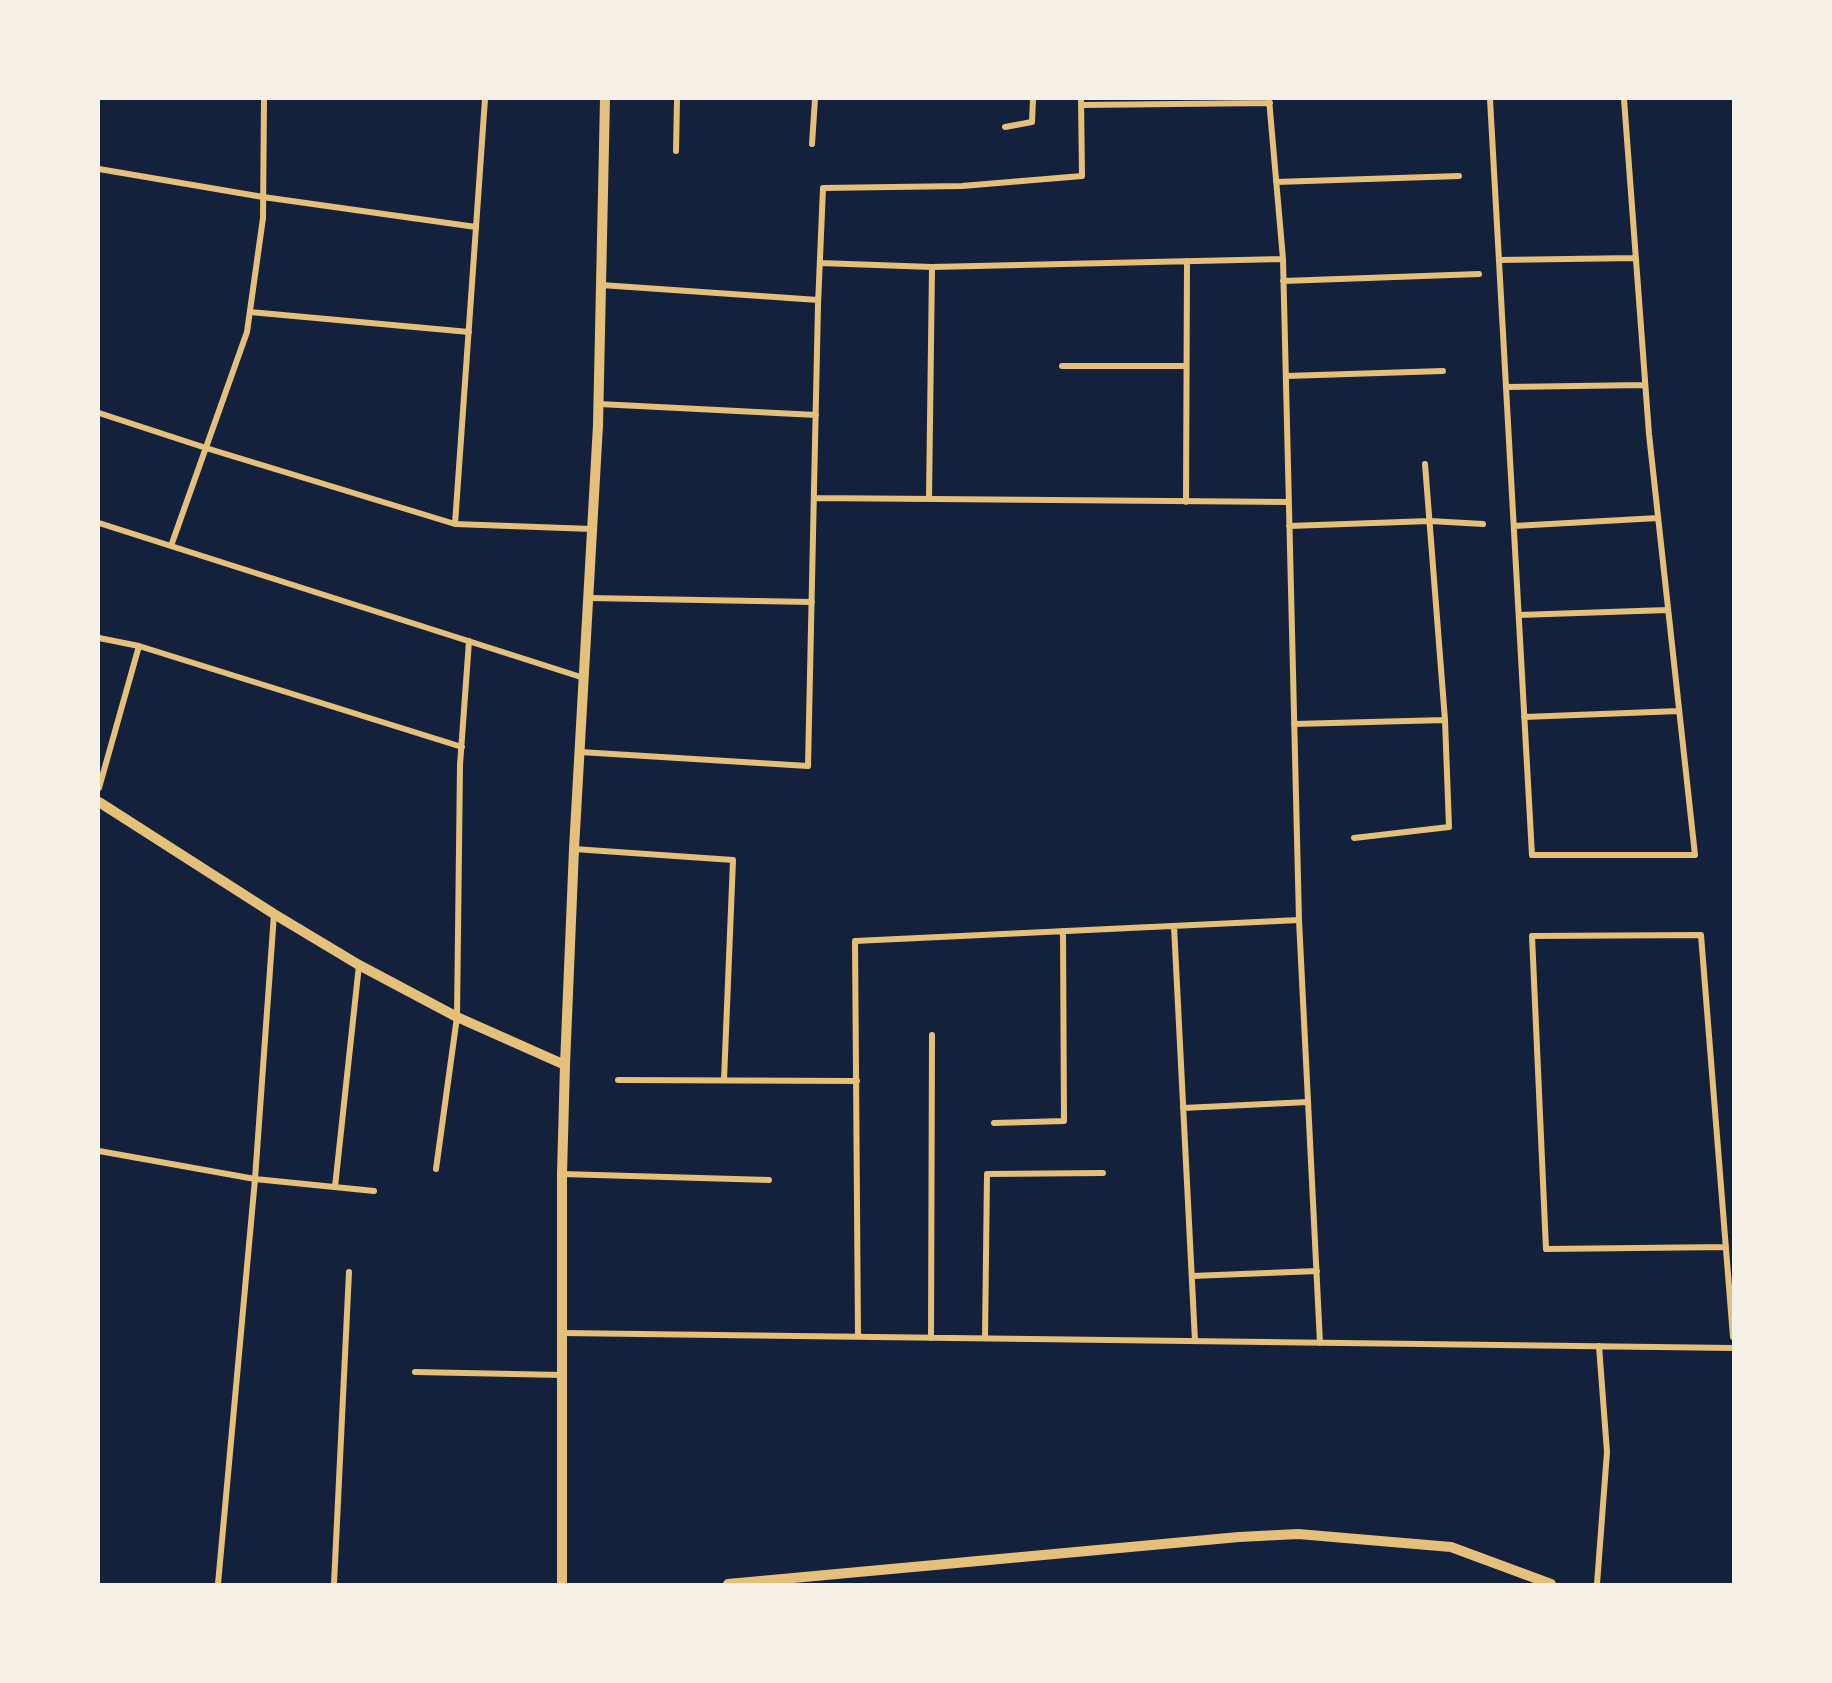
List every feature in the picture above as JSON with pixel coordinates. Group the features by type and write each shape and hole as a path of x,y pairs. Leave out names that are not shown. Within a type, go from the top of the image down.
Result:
{"street":[{"path":"171,546 247,332 263,218 264,99"},
{"path":"455,524 485,99"},
{"path":"562,1584 562,1174 565,1065 574,849 599,404 605,99"},
{"path":"676,151 677,99"},
{"path":"812,144 815,99"},
{"path":"1005,127 1032,122 1034,99"},
{"path":"1490,99 1532,855 1695,855 1645,385 1624,99"},
{"path":"580,752 808,766 818,300 824,188 962,186 1082,176 1081,102 1269,101 1283,259 1299,920 1320,1342"},
{"path":"99,169 263,197 476,227"},
{"path":"1276,182 1460,176"},
{"path":"1498,260 1636,258"},
{"path":"820,263 932,267 1283,259"},
{"path":"1186,501 1187,261"},
{"path":"929,499 932,267"},
{"path":"1283,281 1479,274"},
{"path":"601,285 818,300"},
{"path":"250,312 469,332"},
{"path":"1062,366 1186,366"},
{"path":"1286,376 1443,371"},
{"path":"1506,387 1645,385"},
{"path":"599,404 816,415"},
{"path":"99,413 455,524 592,529"},
{"path":"1354,838 1449,827 1445,720 1425,464"},
{"path":"814,498 1289,502"},
{"path":"1514,526 1658,518"},
{"path":"1289,526 1430,521 1483,524"},
{"path":"99,522 584,678"},
{"path":"588,598 812,602"},
{"path":"1519,615 1668,610"},
{"path":"99,638 139,646 462,747"},
{"path":"436,1169 456,1017 462,747 469,641"},
{"path":"99,788 139,646"},
{"path":"1524,717 1679,711"},
{"path":"1294,724 1445,720"},
{"path":"99,802 274,914 359,965 456,1017 565,1065"},
{"path":"574,849 733,860 724,1080"},
{"path":"218,1584 255,1179 274,914"},
{"path":"858,1337 855,941 1299,920"},
{"path":"1174,926 1195,1341"},
{"path":"994,1122 1064,1121 1063,931"},
{"path":"1726,1247 1546,1249 1532,936 1701,935 1726,1247 1733,1337"},
{"path":"335,1187 359,965"},
{"path":"931,1338 932,1035"},
{"path":"618,1080 857,1081"},
{"path":"1184,1108 1308,1102"},
{"path":"99,1151 255,1179 374,1191"},
{"path":"985,1338 987,1174 1103,1173"},
{"path":"562,1174 770,1180"},
{"path":"1192,1276 1317,1271"},
{"path":"334,1584 349,1272"},
{"path":"562,1333 1733,1348"},
{"path":"1597,1584 1607,1452 1599,1346"},
{"path":"415,1372 562,1375"},
{"path":"728,1584 1227,1538 1298,1534 1451,1547 1551,1584"}]}
